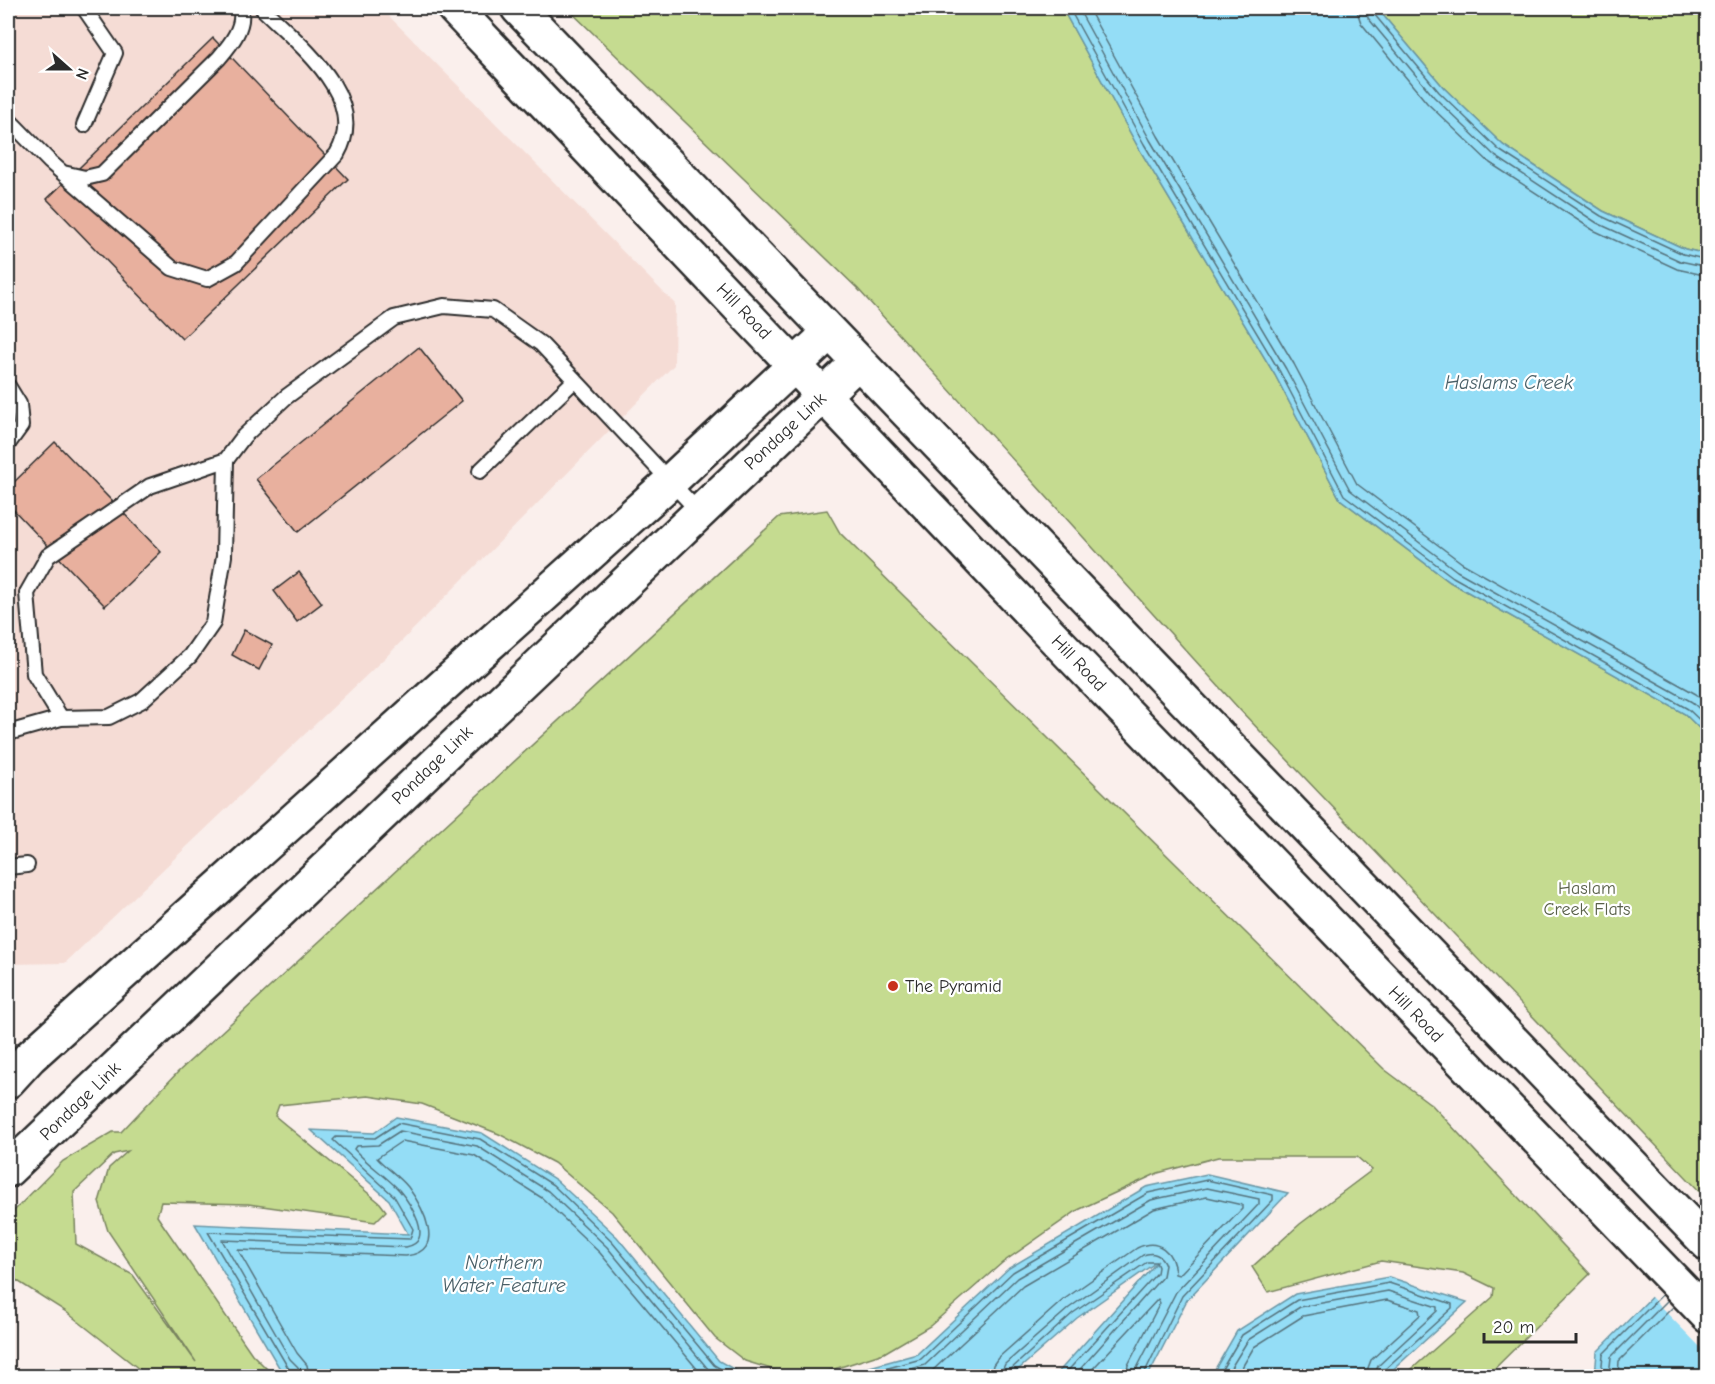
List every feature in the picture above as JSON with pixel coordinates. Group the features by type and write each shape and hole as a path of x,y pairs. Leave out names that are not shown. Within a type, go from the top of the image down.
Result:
{"main road":[{"name":"Hill Road","path":"454,8 823,396 1707,1316"},
{"path":"518,8 1698,1234"},
{"path":"8,1081 48,1041 671,482 830,332"},
{"name":"Pondage Link","path":"8,1170 698,511 858,362"}],"lane":[{"path":"84,8 115,53 84,125"},
{"path":"63,173 85,177 102,174 219,58 235,37 242,13 240,8"},
{"path":"8,119 63,173 172,268 207,279 236,263 337,154 345,140 343,104 326,73 262,8"},
{"path":"61,718 34,674 27,593 48,556 150,486 226,460 244,436 286,397 394,318 444,306 493,310 541,344 698,511"},
{"path":"480,471 575,380"},
{"path":"8,386 19,404 21,426 8,444"},
{"path":"8,733 61,718 109,717 141,701 190,656 213,623 224,556 226,460"},
{"path":"8,867 27,865"}],"shaded area":[{"path":"8,8 381,8 675,304 674,365 391,652 65,963 8,964"}],"green space":[{"name":"Haslam Creek Flats","path":"567,8 1062,8 1138,147 1275,375 1340,499 1450,582 1685,714 1707,736 1707,1199 1241,711 858,289"},
{"path":"1377,8 1707,8 1707,254 1685,249 1603,211 1503,145 1444,88"},
{"path":"827,510 840,533 1384,1069 1432,1105 1590,1274 1487,1376 1404,1376 1493,1297 1494,1288 1463,1273 1381,1261 1268,1292 1252,1267 1300,1224 1372,1170 1357,1157 1218,1157 1158,1173 1078,1210 1002,1263 930,1326 884,1353 819,1374 784,1373 745,1361 715,1338 612,1212 554,1163 499,1134 422,1104 368,1096 279,1105 275,1116 380,1203 386,1211 375,1222 248,1204 161,1202 157,1216 252,1354 274,1376 148,1376 65,1311 8,1275 8,1217 63,1161 113,1132 121,1132 178,1072 779,517","holes":["128,1151 109,1168 99,1202 108,1231 196,1362 133,1275 76,1244 74,1192 114,1154"]}],"water":[{"name":"Haslams Creek","path":"1062,8 1377,8 1444,88 1503,145 1603,211 1685,249 1707,254 1707,736 1685,714 1450,582 1340,499 1275,375 1138,147"},
{"name":"Northern Water Feature","path":"396,1117 482,1133 556,1180 617,1237 719,1361 746,1376 290,1376 280,1369 195,1224 408,1234 389,1200 311,1130 374,1133"},
{"path":"1207,1174 1288,1193 1187,1300 1148,1376 1055,1376 1158,1261 1077,1318 1011,1376 837,1376 917,1354 1009,1268 1146,1187"},
{"path":"1707,1241 1707,1376 1595,1376 1597,1352"},
{"path":"1389,1277 1467,1302 1386,1376 1211,1376 1237,1331 1295,1294"}],"pier":[{"path":"1707,1238 1707,1354 1649,1295"}],"building":[{"path":"213,38 348,179 182,339 47,199"},
{"path":"419,347 462,401 298,532 256,479"},
{"path":"55,442 161,552 105,606 8,504 8,488"},
{"path":"299,572 322,603 297,622 274,591"},
{"path":"244,630 272,645 259,670 232,655"}],"place":[{"name":"The Pyramid","path":"893,986"}]}
